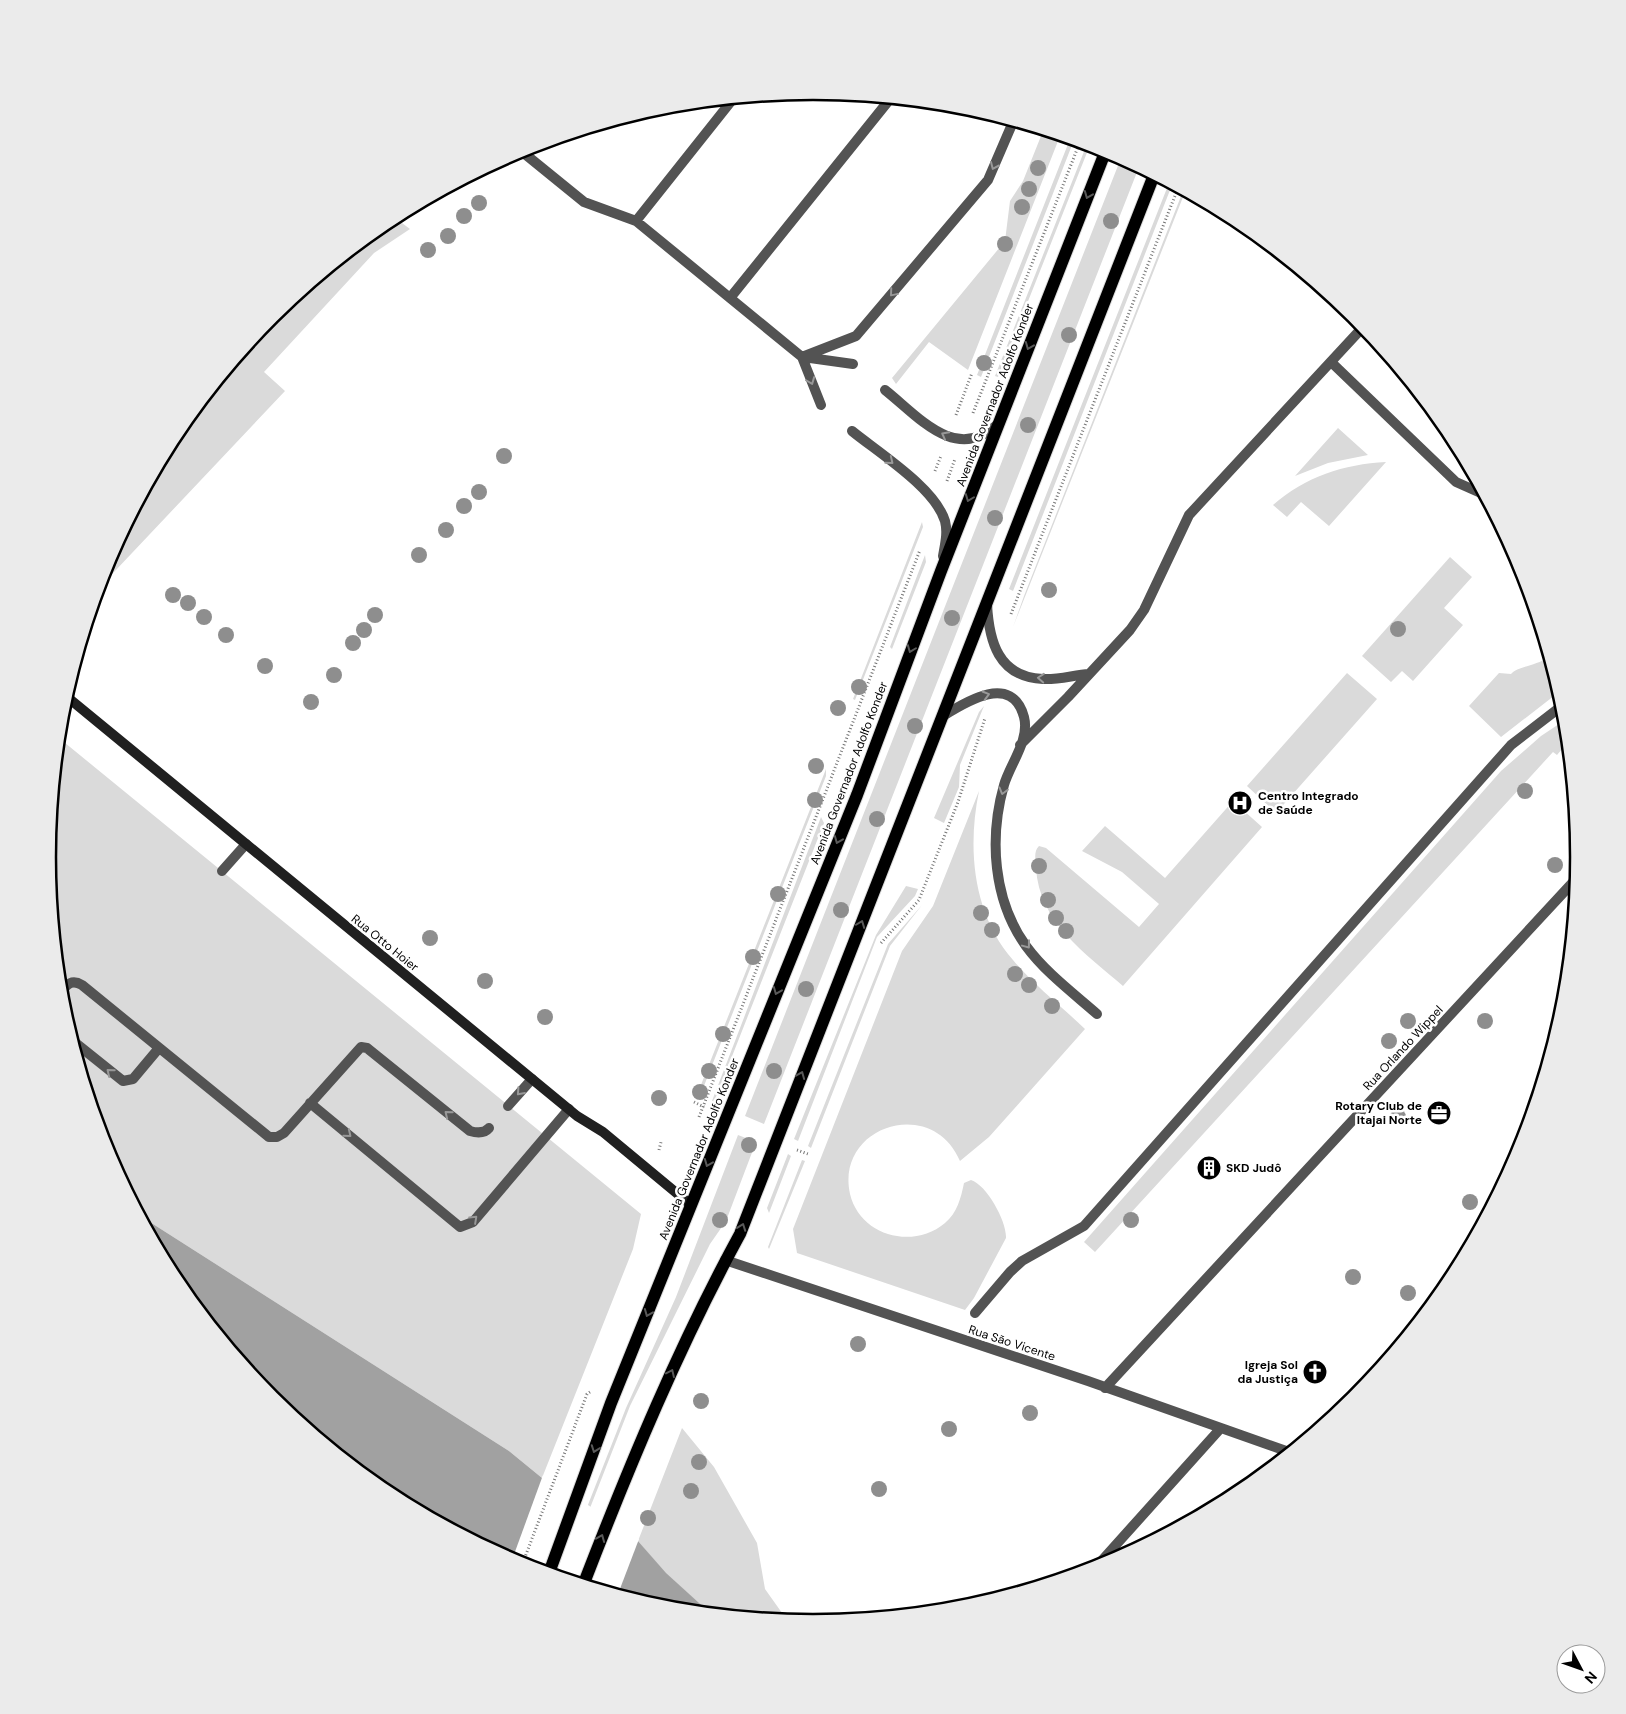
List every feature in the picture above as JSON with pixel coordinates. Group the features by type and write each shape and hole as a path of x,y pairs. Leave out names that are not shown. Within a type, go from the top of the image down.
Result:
{"main road":[{"name":"Avenida Governador Adolfo Konder","path":"550,1566 611,1403 856,795 941,571 1103,158"},
{"path":"586,1579 651,1417 702,1306 740,1234 1152,180"}],"street":[{"path":"730,298 886,104"},
{"path":"636,221 728,106"},
{"path":"802,357 856,336 988,180 1011,127"},
{"path":"528,156 584,202 636,221 802,357 821,406"},
{"path":"1020,745 1114,648 1144,610 1189,515 1358,333"},
{"path":"802,357 854,364"},
{"path":"1331,362 1456,482 1474,491"},
{"path":"885,390 941,434 955,440 980,438 997,426 1001,418"},
{"path":"852,431 921,486 938,505 945,523 947,536 941,571"},
{"path":"987,602 990,637 997,653 1017,671 1044,679 1089,674"},
{"path":"943,716 967,701 992,693 1006,694 1020,707 1025,725 1020,745 1004,784 996,818 996,864 1004,899 1013,923 1026,946 1053,974 1097,1014"},
{"name":"Rua Otto Hoier","path":"73,702 532,1079 569,1109 603,1132 691,1205"},
{"path":"975,1313 1010,1272 1022,1261 1084,1226 1192,1098 1511,745 1555,711"},
{"path":"222,871 246,844"},
{"name":"Rua Orlando Wippel","path":"1105,1388 1569,887"},
{"path":"68,986 75,982 79,983 269,1138 281,1135 358,1048 364,1047 470,1132 478,1133 489,1128"},
{"path":"81,1047 123,1081 133,1079 159,1048"},
{"path":"508,1106 532,1079"},
{"path":"310,1103 460,1226 473,1222 569,1109"},
{"name":"Rua São Vicente","path":"725,1260 1283,1450"},
{"path":"1108,1554 1220,1428"}],"path":[{"path":"938,505 1078,148"},
{"path":"1011,616 1176,194"},
{"path":"697,1121 922,544"},
{"path":"878,950 882,941 919,900 958,802 987,712"},
{"path":"694,1102 711,1110"},
{"path":"659,1150 661,1142"},
{"path":"796,1160 803,1142"},
{"path":"525,1557 587,1394"}],"shaded area":[{"path":"1041,136 1058,141 968,370 929,342 896,384 892,378 1005,241 1010,201 1023,181"},
{"path":"1068,145 1072,146 981,377 977,375"},
{"path":"1084,151 1087,152 998,377 995,376"},
{"path":"1118,165 1137,173 764,1124 745,1116"},
{"path":"1167,189 1170,190 1013,591 1009,589"},
{"path":"1181,196 1183,197 1013,627"},
{"path":"402,223 410,229 374,253 264,372 285,391 111,576 134,522 158,479 184,437 213,396 244,358 314,288 352,257"},
{"path":"1338,428 1368,455 1328,463 1295,476"},
{"path":"1386,462 1329,526 1301,502 1287,517 1273,505 1298,487 1326,474 1370,463"},
{"path":"922,522 923,527 855,700 853,699"},
{"path":"925,555 926,562 892,649 890,647"},
{"path":"1450,557 1472,577 1444,608 1463,625 1413,681 1402,671 1391,682 1362,656"},
{"path":"1544,660 1552,697 1501,737 1469,706 1499,673 1511,674 1518,669"},
{"path":"1347,673 1377,699 1276,813 1247,786"},
{"path":"984,706 960,765 959,787 944,823 934,818 979,712"},
{"path":"1558,725 1562,749 1557,755 1553,752 1095,1252 1084,1242 1501,771 1541,736"},
{"path":"65,743 641,1214 633,1249 542,1478 509,1451 151,1223 134,1192 96,1100 82,1053 71,1005 63,956 56,857 58,808"},
{"path":"826,769 826,776 700,1096 697,1095"},
{"path":"979,791 975,813 974,858 976,880 989,922 1000,942 1021,969 1085,1029 989,1137 960,1161 947,1141 929,1129 909,1125 889,1127 871,1136 857,1151 849,1170 850,1194 856,1208 865,1220 876,1229 904,1237 918,1236 932,1231 945,1223 960,1200 964,1183 971,1180 977,1183 989,1196 1000,1214 1006,1238 974,1298 965,1310 797,1253 793,1229 902,951 933,906"},
{"path":"1233,801 1262,827 1123,986 1066,935 1055,920 1046,905 1039,887 1035,859 1037,848 1039,846 1046,848 1139,927 1159,904 1122,872 1082,851 1105,826 1165,878"},
{"path":"821,817 824,823 714,1102 712,1101"},
{"path":"906,886 918,889 915,896 877,937 798,1141 794,1139 876,935"},
{"path":"922,905 890,946 811,1148 808,1146 888,944"},
{"path":"738,1135 756,1142 726,1221 710,1244 630,1406 565,1572 562,1571 626,1408 676,1297"},
{"path":"788,1154 791,1156 769,1213 767,1208"},
{"path":"802,1160 805,1161 769,1249 768,1247"},
{"path":"151,1223 509,1451 542,1478 638,1541 666,1573 701,1605 617,1588 570,1574 523,1556 478,1536 393,1486 352,1457 314,1426 244,1356 213,1318 184,1277"},
{"path":"682,1428 714,1467 757,1543 765,1589 782,1613 701,1605 665,1573 638,1541"}],"pier":[{"path":"543,1475 639,1539 620,1589 570,1574 515,1552"}],"place":[{"name":"Centro Integrado de Saúde","path":"1240,803"},
{"name":"Rotary Club de Itajai Norte","path":"1439,1113"},
{"name":"SKD Judô","path":"1209,1168"},
{"name":"Igreja Sol da Justiça","path":"1315,1372"}]}
